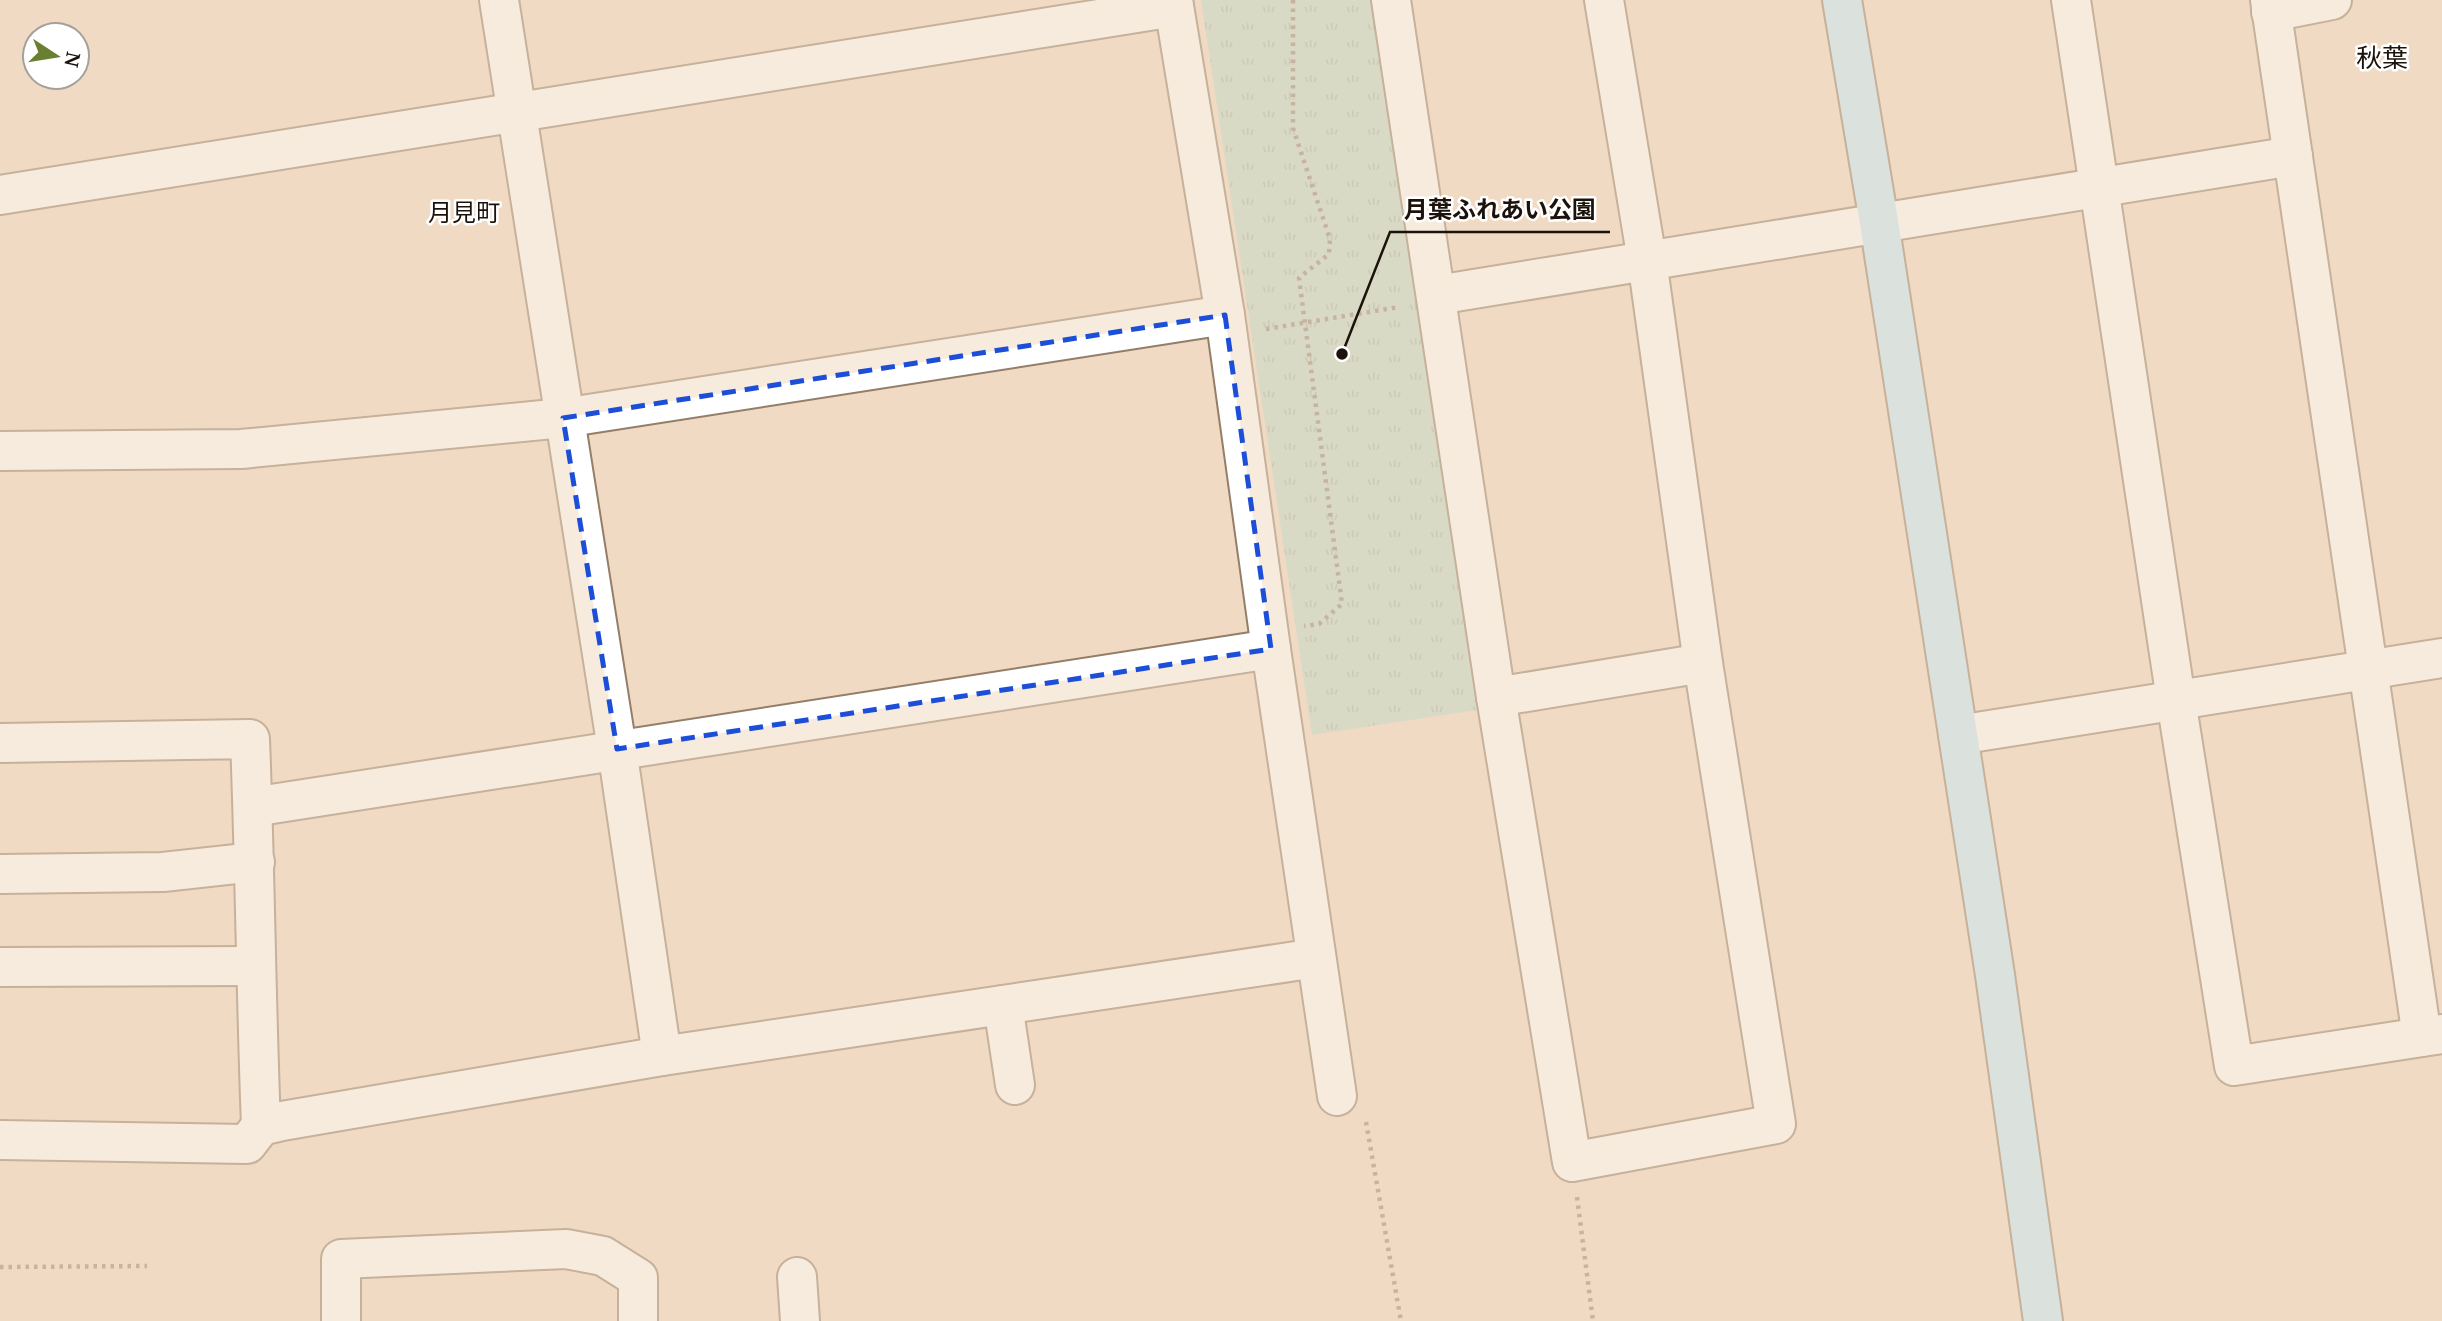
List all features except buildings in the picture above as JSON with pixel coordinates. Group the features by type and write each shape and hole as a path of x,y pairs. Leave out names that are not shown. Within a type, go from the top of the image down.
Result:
{"street":[{"path":"499,0 617,749 662,1056"},
{"path":"1391,0 1496,697 1572,1162 1776,1124 1703,663 1647,260 1604,0"},
{"path":"1842,0 1879,222 1995,975 2043,1321"},
{"path":"2071,0 2234,1066 2432,1035 2370,670 2271,6 2332,0"},
{"path":"0,195 518,113 1174,3 1227,325 1337,1096"},
{"path":"1437,298 1647,260 2293,156"},
{"path":"0,451 241,449 563,418 1227,325"},
{"path":"253,807 1270,640"},
{"path":"1958,735 2442,658"},
{"path":"1496,697 1703,663"},
{"path":"0,743 250,740 261,1126 247,1144 0,1140"},
{"path":"0,874 163,872 255,862"},
{"path":"261,1126 662,1056 1316,958"},
{"path":"0,967 255,965"},
{"path":"1003,1005 1015,1085"},
{"path":"341,1321 341,1259 566,1249 604,1255 638,1278 638,1321"},
{"path":"797,1277 800,1321"}],"path":[{"path":"1270,640 1319,624 1342,604 1299,278 1329,254 1330,239 1293,128 1293,0"},
{"path":"1227,325 1305,323 1437,298"},
{"path":"1337,1096 1360,1089 1401,1321"},
{"path":"1572,1162 1593,1321"},
{"path":"0,1267 147,1266"}],"highlighted area":[{"path":"1225,315 1271,649 617,749 563,418"}],"green space":[{"path":"1201,0 1377,0 1484,709 1312,735"}],"place":[{"name":"月葉ふれあい公園","path":"1342,354"}],"district":[{"name":"秋葉","path":"2382,58"},
{"name":"月見町","path":"464,213"}]}
